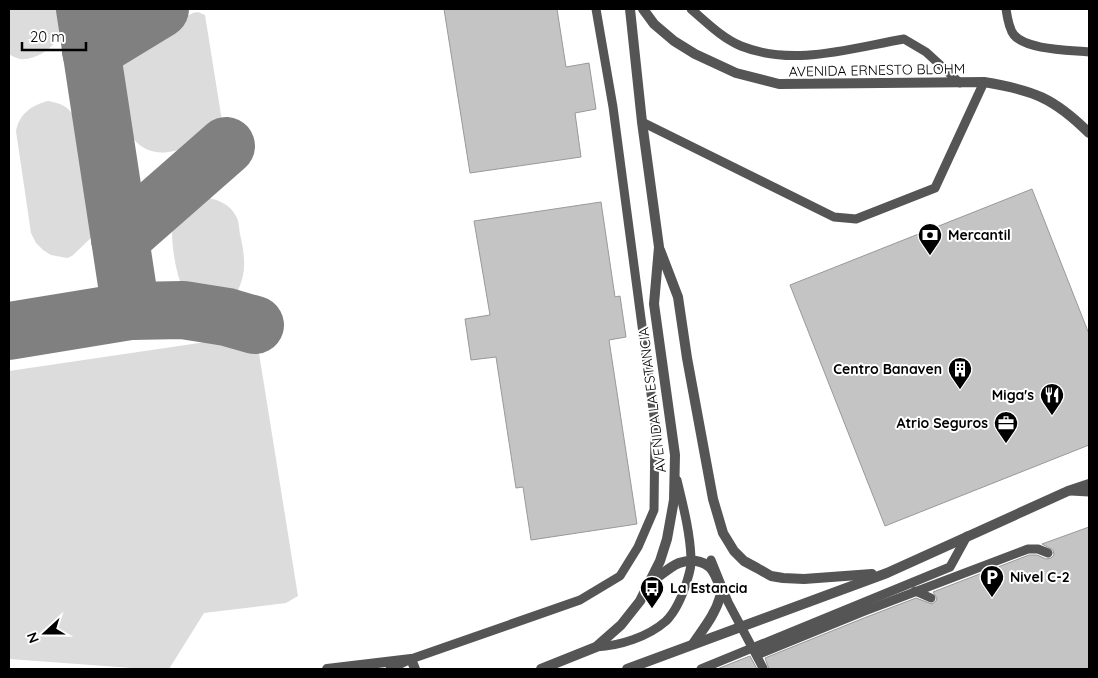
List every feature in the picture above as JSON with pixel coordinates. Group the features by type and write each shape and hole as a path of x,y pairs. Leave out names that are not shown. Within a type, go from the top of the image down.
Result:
{"street":[{"name":"AVENIDA LA ESTANCIA","path":"542,669 596,647 620,626 640,601 667,539 674,500 674,456 654,304 659,247 642,122 630,9"},
{"name":"AVENIDA ERNESTO BLOHM","path":"643,9 654,24 674,41 695,54 736,73 779,84 984,82 1013,87 1040,95 1060,108 1089,133"},
{"name":"AVENIDA LA ESTANCIA","path":"659,247 678,296 687,358 713,499 723,533 734,551 744,562 771,576 784,578 818,578 887,572"},
{"name":"AVENIDA LA ESTANCIA","path":"627,669 887,572 1068,491 1089,484"},
{"path":"649,583 678,563 692,560 702,562 711,567 721,594 710,619 693,644"},
{"path":"327,669 411,658 415,669"}],"lane":[{"path":"390,669 411,658 580,600 620,576 638,547 654,510 655,424 613,107 596,9"},
{"path":"691,9 711,27 739,45 771,55 807,56 904,39 926,52 960,83"},
{"path":"1006,9 1014,36 1036,48 1089,52"},
{"path":"642,122 834,217 856,219 935,188 984,82"},
{"path":"596,647 612,647 655,629 667,620 684,592 692,560 674,470"},
{"path":"1068,491 1089,492"},
{"path":"701,669 950,567 967,536"},
{"path":"757,655 915,591 1028,549 1038,549 1048,553"},
{"path":"711,560 728,602 763,668"},
{"path":"915,591 931,598"}],"shaded area":[{"path":"9,9 58,9 59,26 56,41 48,50 31,58 20,59 9,54"},
{"path":"198,12 205,15 222,121 189,146 175,151 151,151 141,146 134,139 123,117 119,82 122,67 131,54 146,40"},
{"path":"48,101 65,107 77,120 95,234 72,256 67,258 51,255 43,250 36,243 31,233 16,131 20,120 27,111"},
{"path":"208,198 217,200 234,212 238,222 243,251 244,267 240,286 229,301 223,303 210,301 187,291 179,280 173,249 172,233 176,217 199,201"},
{"path":"233,338 248,338 258,347 298,596 286,603 204,613 169,669 9,659 9,371"}],"building":[{"path":"444,9 557,9 566,67 589,63 596,109 575,113 581,157 470,173"},
{"name":"Centro Banaven","path":"1032,189 1089,334 1089,445 885,526 790,285"},
{"path":"601,202 615,297 620,296 626,337 609,340 637,524 531,540 523,487 516,488 496,357 471,360 465,319 490,315 474,221"},
{"name":"Nivel C-2","path":"1089,527 1089,669 769,669 765,658 864,618 916,598 932,604 937,598 933,592 1029,555 1037,555 1046,559 1051,558 1054,555 1053,550 1042,544"},
{"path":"750,656 757,669 717,669"}],"taxiway":[{"path":"9,331 131,311 85,9"},
{"path":"91,51 160,9"},
{"path":"120,239 226,146"},
{"path":"131,311 183,310 227,317 255,325"}],"place":[{"name":"Mercantil","path":"930,256"},
{"name":"Centro Banaven","path":"960,390"},
{"name":"Miga's","path":"1052,416"},
{"name":"Atrio Seguros","path":"1006,444"},
{"name":"Nivel C-2","path":"992,598"},
{"name":"La Estancia","path":"652,609"}]}
